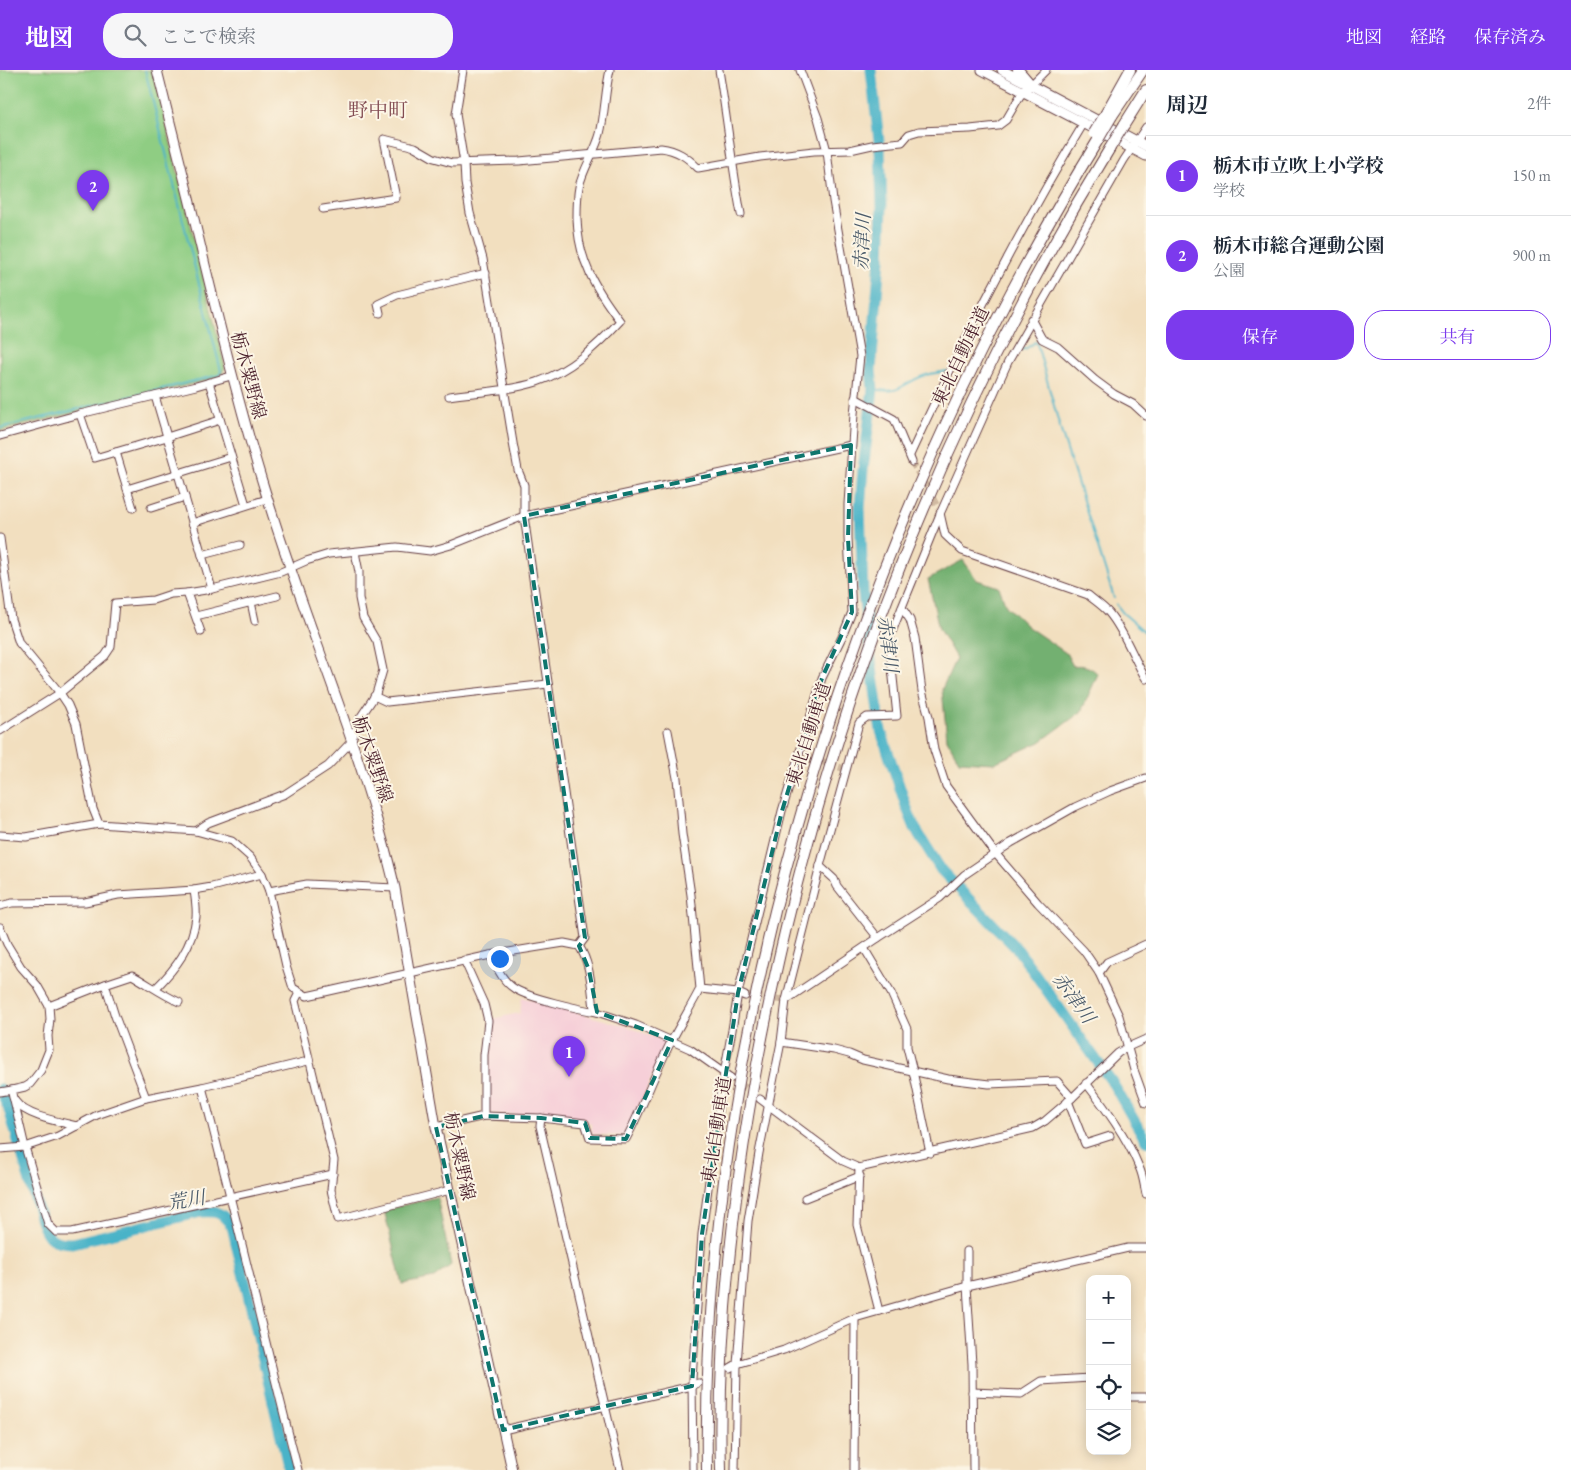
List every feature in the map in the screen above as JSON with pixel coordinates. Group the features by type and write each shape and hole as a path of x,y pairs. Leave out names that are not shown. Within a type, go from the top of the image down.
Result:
{"highway":[{"path":"1018,70 1027,88"},
{"path":"1109,115 1130,70"},
{"name":"東北自動車道","path":"707,1470 707,1392 711,1304 726,1163 736,1098 765,951 817,756 848,664 890,551 969,372 1095,138 1109,115 1143,70"},
{"name":"東北自動車道","path":"721,1470 721,1383 726,1295 740,1164 772,988 801,866 832,758 893,583 923,507 981,380 1052,245 1146,90"}],"main road":[{"name":"栃木粟野線","path":"157,70 232,376 267,499 383,839 395,888 436,1127 512,1470"},
{"path":"982,70 1027,88 1134,145 1146,156"},
{"path":"1002,70 1027,88 1084,123 1134,145 1146,146"}],"street":[{"path":"462,70 456,114 464,163 465,183 486,273 503,389 518,470 524,485 524,516 585,938 579,946"},
{"path":"449,396 503,389 537,382 563,370 597,346 620,321 590,275 581,252 578,234 577,206 579,187 600,134 610,70"},
{"path":"719,70 726,108 731,161 741,214"},
{"path":"693,1470 695,1315 702,1234 727,1075 742,995 782,811 822,678 852,612 848,538 851,445 860,356 826,151 818,118 800,70"},
{"path":"323,209 396,198 384,139 415,148 434,158 452,163 481,163 661,148 672,149 688,158 698,168 707,168 731,161 806,152 850,150 902,142 910,134 919,130 970,129 998,126 1006,120 1027,88 1046,70"},
{"path":"855,398 894,419 911,458 969,331 1047,185 1084,123"},
{"path":"735,1470 734,1366 748,1221 781,1042 786,1000 858,723 867,717 897,716 889,639 939,511 1008,362 1031,319 1146,127"},
{"path":"380,313 378,304 397,295 486,273"},
{"path":"1031,319 1042,339 1058,347 1095,380 1114,394 1133,404 1146,416"},
{"path":"0,436 232,376"},
{"path":"209,382 246,505"},
{"path":"155,396 212,589"},
{"path":"80,414 95,458 220,420"},
{"path":"0,731 60,693 105,656 111,648 115,603 153,600 171,594 212,589 281,572 329,554 397,547 430,551 451,545 524,516 851,445"},
{"path":"116,452 133,508"},
{"path":"127,489 231,457"},
{"path":"151,508 185,496"},
{"path":"192,523 267,499"},
{"path":"939,511 945,535 962,551 1088,596 1102,606 1110,614 1146,679"},
{"path":"0,538 2,580 19,643 68,705 76,724 93,809 99,824"},
{"path":"202,555 240,545"},
{"path":"196,831 208,823 285,794 328,766 351,742 360,718 381,682 382,663 377,642 363,618 359,598 359,572 355,552"},
{"path":"187,593 201,632"},
{"path":"196,616 277,596"},
{"path":"251,602 255,621"},
{"path":"902,608 910,620 915,638 922,691 929,717 934,750 939,770 946,786 995,853 1084,952 1099,973 1119,1016 1146,1103"},
{"path":"374,696 387,702 548,684"},
{"path":"436,1127 484,1116 541,1118 585,1123 590,1138 626,1139 639,1116 672,1040 687,1016 700,989 677,778 668,731"},
{"path":"786,1000 848,957 942,897 961,877 995,853 1075,807 1110,791 1146,778"},
{"path":"0,835 26,837 99,824 196,831 232,841 250,857 262,874 269,891 290,980 293,988 307,996 490,954 564,943 579,946 584,954 589,970 596,1012"},
{"path":"820,866 834,879 837,886 878,938"},
{"path":"0,906 12,903 85,902 118,895 194,890 262,874"},
{"path":"269,891 307,884 395,888"},
{"path":"156,988 174,969 189,943 196,916 194,890"},
{"path":"0,927 7,944 21,967 37,986 49,1006 50,1019 49,1050 41,1070 30,1084 25,1087 0,1092"},
{"path":"1099,973 1107,962 1146,944"},
{"path":"864,948 892,993 907,1030 907,1047 930,1153"},
{"path":"490,954 501,974 514,989 636,1025 690,1048 727,1075"},
{"path":"464,960 484,1004 488,1021 484,1054 484,1116"},
{"path":"49,1006 105,984 132,976 179,1002"},
{"path":"105,984 146,1098"},
{"path":"700,989 742,995"},
{"path":"299,993 294,1001 334,1160 331,1190 338,1219 450,1190"},
{"path":"805,1198 860,1172 1033,1128 1045,1121 1070,1100 1108,1062 1128,1047 1146,1039"},
{"path":"781,1042 834,1050 863,1060 948,1079 990,1084 1057,1081 1070,1100 1085,1144 1110,1136"},
{"path":"0,1149 25,1146 58,1136 97,1115 146,1098 202,1087 308,1061"},
{"path":"1088,1081 1119,1129 1140,1167 1146,1194"},
{"path":"202,1087 232,1198 278,1394 298,1470"},
{"path":"12,1090 25,1146 48,1224 56,1232 72,1232 232,1198 333,1174"},
{"path":"760,1099 860,1172"},
{"path":"14,1100 23,1109 77,1126"},
{"path":"541,1118 542,1135 620,1470"},
{"path":"860,1172 857,1225 879,1311"},
{"path":"734,1366 784,1350 855,1318 879,1311 967,1286 1128,1248 1146,1248"},
{"path":"967,1251 973,1470"},
{"path":"854,1470 855,1318"},
{"path":"972,1392 1021,1394 1042,1381 1086,1378"},
{"path":"503,1430 695,1384"},
{"path":"1131,1397 1146,1397"}],"highlighted area":[{"path":"851,445 848,538 852,612 822,678 782,811 738,993 702,1234 692,1386 503,1430 436,1127 484,1116 541,1118 585,1123 590,1138 626,1139 672,1040 597,1012 589,970 579,946 585,938 524,516"}],"shaded area":[{"path":"522,997 629,1027 666,1042 643,1098 623,1136 592,1134 591,1124 586,1120 486,1113 487,1056 492,1019 520,1013"}],"green space":[{"path":"0,70 153,70 225,367 222,374 217,378 0,431"},
{"path":"963,560 977,580 999,587 1006,606 1028,627 1066,653 1073,666 1081,665 1098,674 1081,712 1040,742 994,763 959,761 947,739 942,689 956,658 939,629 928,579"},
{"path":"437,1197 451,1265 434,1278 402,1284 384,1210"}],"waterway":[{"path":"0,428 219,375 221,371 145,70"},
{"name":"赤津川","path":"871,70 880,150 882,206 880,259 871,370 873,389 860,508 863,593 881,731 915,828 941,870 1018,950 1112,1082 1146,1141"},
{"path":"1017,351 1027,348 1035,342 1037,344 1061,431 1114,598"},
{"path":"873,389 896,390 915,379 947,371"},
{"path":"1116,604 1123,613 1146,633"},
{"name":"荒川","path":"0,1089 8,1106 41,1220 48,1236 52,1239 73,1243 201,1212 219,1213 232,1226 289,1470"}],"tunnel":[{"path":"912,462 938,508"},
{"path":"799,754 845,769"},
{"path":"745,996 786,1000"},
{"path":"731,1078 754,1094"}],"place":[{"name":"栃木市総合運動公園","path":"93,211"},
{"name":"栃木市立吹上小学校","path":"569,1077"}],"district":[{"name":"野中町","path":"378,110"}]}
